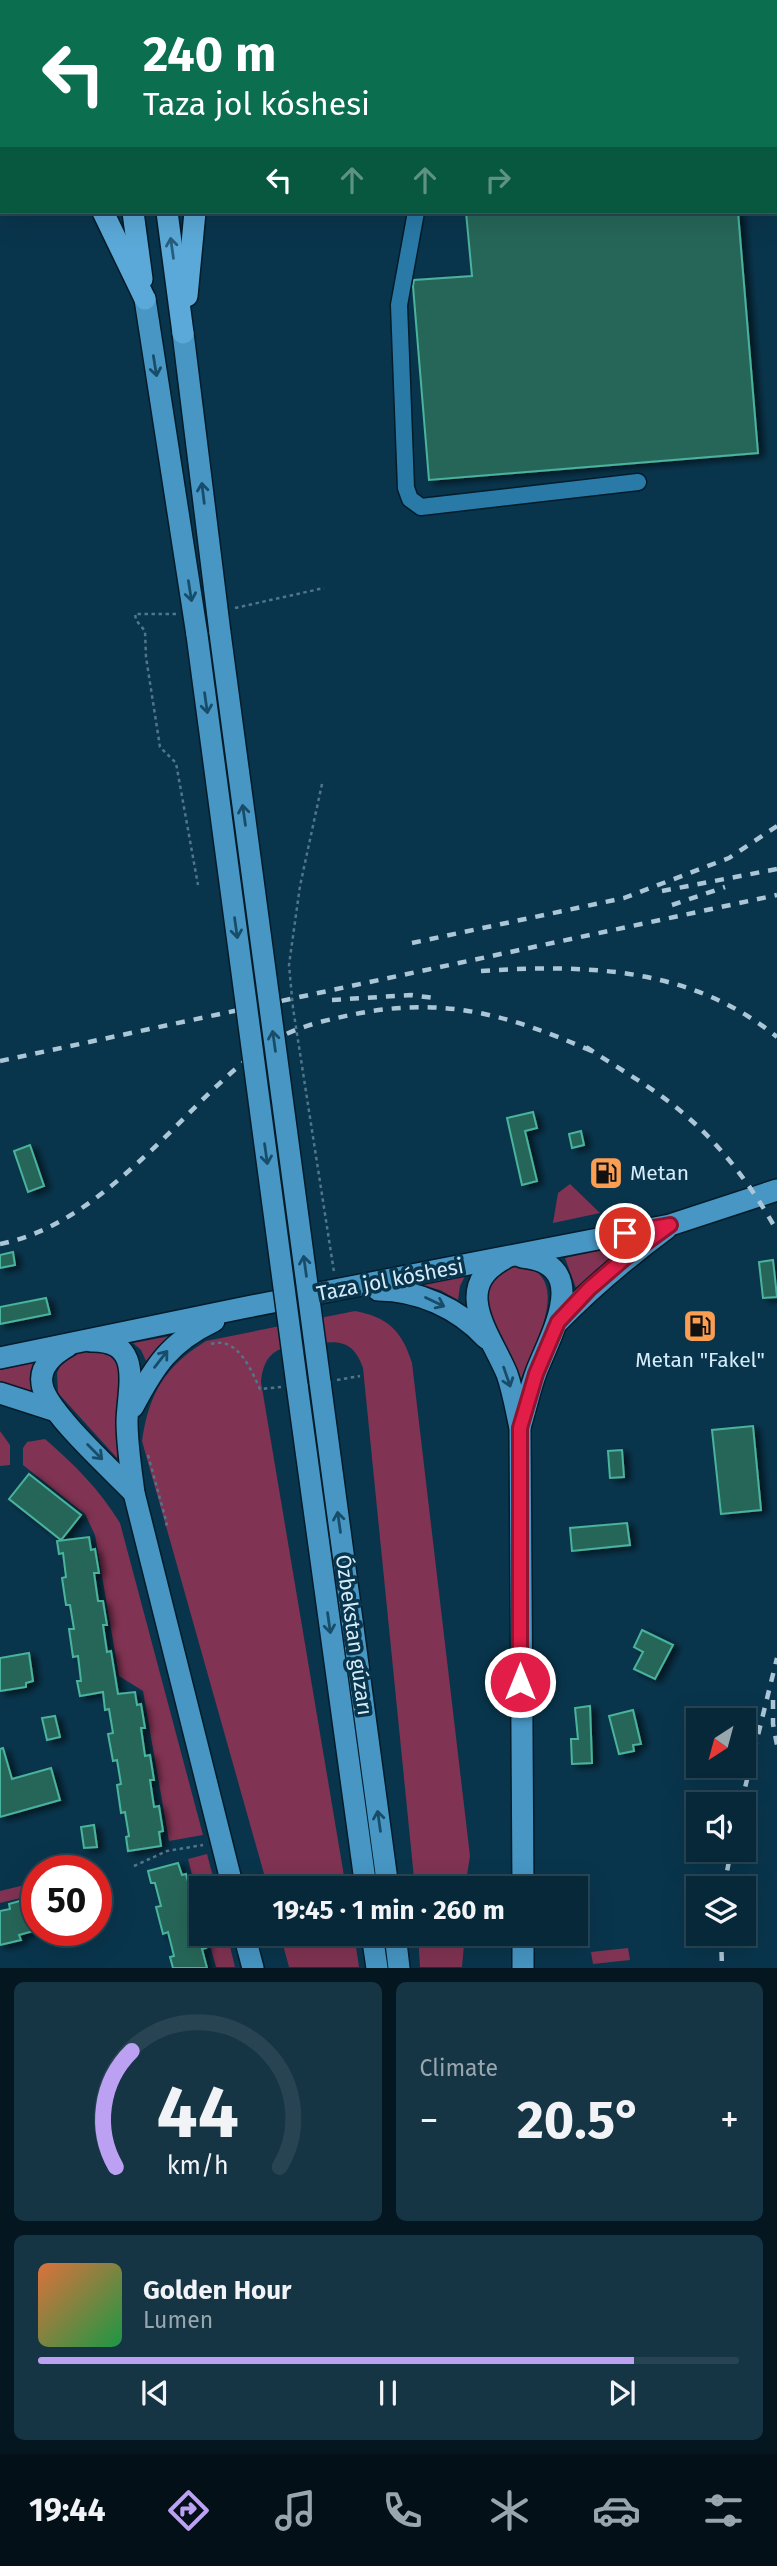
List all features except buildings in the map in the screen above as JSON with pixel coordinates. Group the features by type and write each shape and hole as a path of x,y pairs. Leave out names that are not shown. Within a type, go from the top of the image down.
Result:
{"highway":[{"path":"104,214 145,299"},
{"path":"133,214 145,299"},
{"path":"167,214 183,333"},
{"path":"183,333 195,214"}],"main road":[{"name":"Ózbekstan gúzarı","path":"145,299 197,635 291,1386 364,1876"},
{"name":"Ózbekstan gúzarı","path":"183,333 220,633 327,1382 387,1876"},
{"name":"Taza jol kóshesi","path":"0,1358 242,1308 339,1281 511,1256 670,1225 777,1190"},
{"path":"558,1322 598,1281 670,1225"},
{"path":"520,1428 536,1374 558,1322 563,1297 561,1280 549,1265 536,1258 511,1256 488,1270 480,1279 476,1295 478,1312 508,1377 520,1428 523,1876"},
{"path":"339,1281 422,1297 473,1324 494,1346"},
{"path":"127,1418 149,1376 165,1353 183,1337 242,1308"},
{"path":"134,1493 55,1411 42,1387 41,1375 55,1354 78,1342 100,1341 121,1350 132,1374 127,1418 134,1493 230,1876"},
{"path":"0,1393 55,1411"},
{"path":"247,1946 253,1968"},
{"path":"374,1946 377,1968"},
{"path":"396,1946 399,1968"},
{"path":"523,1946 523,1968"}],"lane":[{"path":"416,214 399,305 406,488 410,499 421,507 638,482"}],"path":[{"path":"231,608 324,588"},
{"path":"181,614 135,614 136,620 145,631 146,657 160,747 176,763 198,885"},
{"path":"322,784 300,886 289,965 293,1007 339,1281"},
{"path":"202,1346 217,1342 240,1352 260,1389 291,1386"},
{"path":"327,1382 360,1376"},
{"path":"147,1453 167,1524"},
{"path":"134,1866 167,1851 206,1844"}],"shaded area":[{"path":"570,1184 600,1213 553,1223 558,1193"},
{"path":"633,1242 576,1288 565,1258"},
{"path":"521,1265 540,1275 546,1285 548,1298 537,1341 521,1379 486,1303 491,1284 504,1268"},
{"path":"465,1276 458,1300 440,1290 421,1285"},
{"path":"355,1311 385,1322 404,1342 412,1363 470,1856 467,1876 414,1876 363,1368 353,1350 333,1342 278,1350 265,1364 261,1382 344,1876 265,1876 142,1441 149,1409 161,1383 179,1361 206,1341"},
{"path":"171,1336 146,1361 141,1350 133,1343"},
{"path":"80,1348 108,1354 118,1368 120,1392 117,1458 58,1393 57,1373 66,1354"},
{"path":"36,1362 31,1373 33,1395 0,1383 0,1370"},
{"path":"0,1431 10,1445 10,1465 0,1466"},
{"path":"45,1439 86,1478 120,1523 203,1835 169,1841 143,1691 119,1676 95,1535 85,1514 23,1465 23,1448 27,1442"},
{"path":"207,1854 213,1876 192,1876 188,1859"},
{"path":"21,1886 21,1898 0,1903 0,1891"},
{"path":"210,1946 230,1946 235,1967 216,1967"},
{"path":"283,1946 356,1946 359,1967 289,1967"},
{"path":"419,1946 464,1946 462,1967 420,1967"},
{"path":"628,1948 630,1960 593,1964 591,1952"}],"railway":[{"path":"412,943 624,898 729,858 777,826"},
{"path":"662,891 777,869"},
{"path":"672,905 725,887"},
{"path":"0,1061 777,895"},
{"path":"481,971 599,970 636,975 709,996 744,1014 777,1037"},
{"path":"332,1000 411,995 434,998"},
{"path":"0,1244 40,1231 95,1199 143,1158 248,1059 280,1037 309,1025 373,1011 438,1008 499,1017 594,1052"},
{"path":"586,1047 661,1096 698,1126 736,1168 777,1231"},
{"path":"744,1792 777,1658"},
{"path":"773,1700 773,1724 777,1745"},
{"path":"726,1876 729,1862"},
{"path":"721,1946 722,1968"}],"place":[{"name":"Metan","path":"606,1173"},
{"name":"Metan \"Fakel\"","path":"700,1326"}],"route":[{"path":"520,1682 520,1428 536,1374 558,1322 589,1289 626,1257 670,1225 625,1233"}]}
